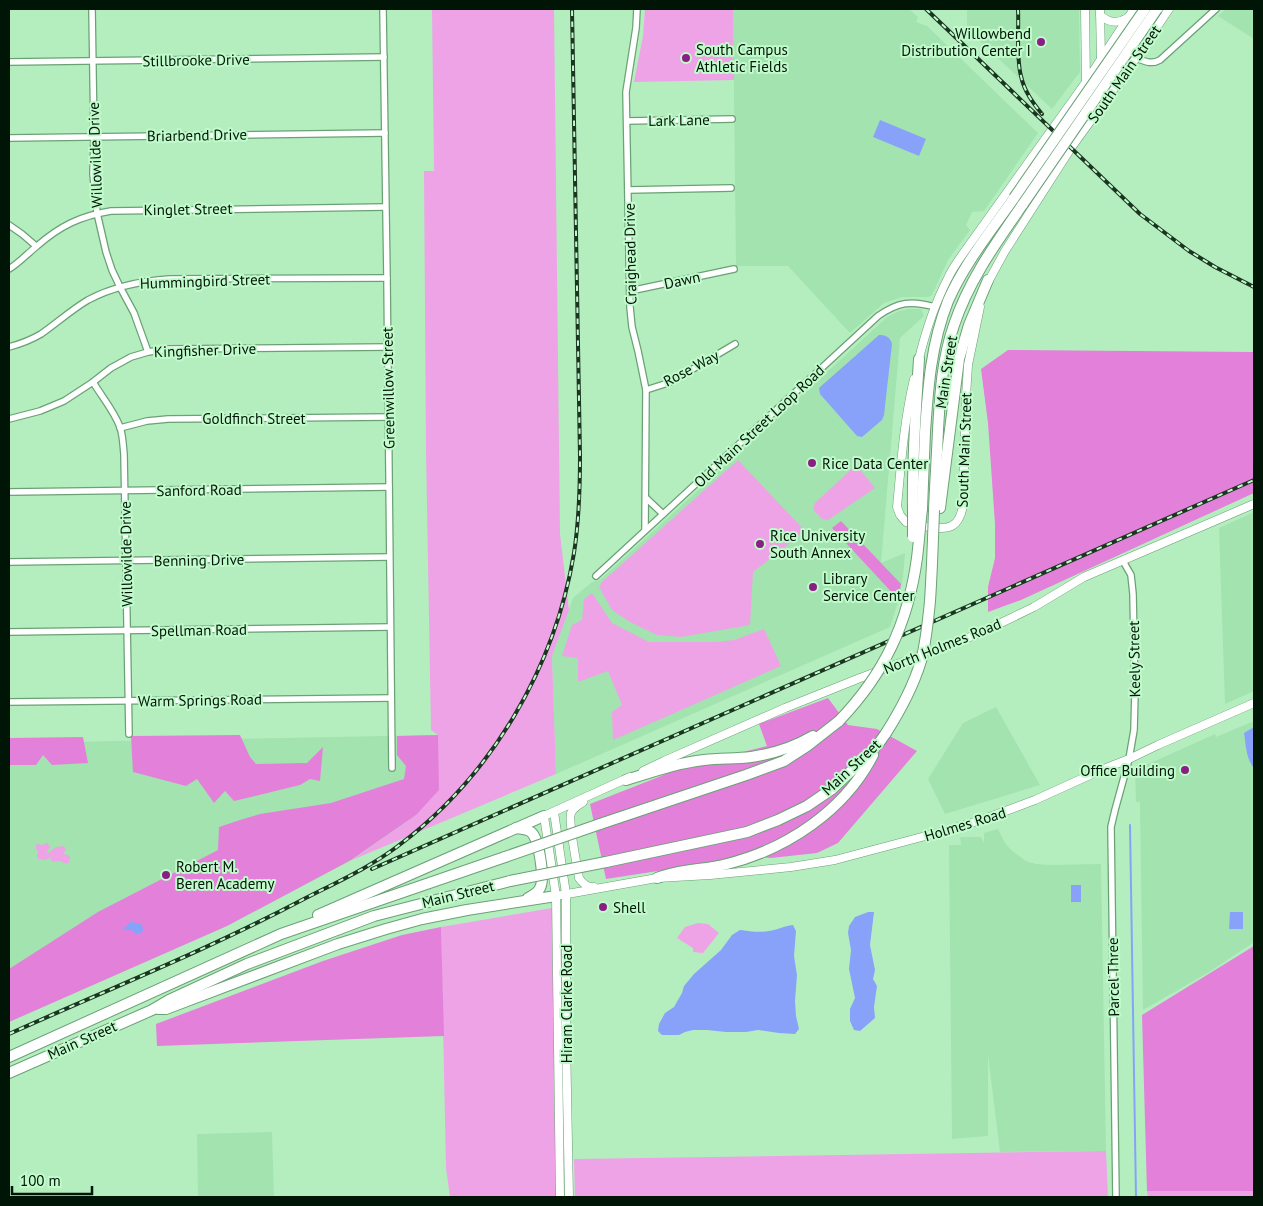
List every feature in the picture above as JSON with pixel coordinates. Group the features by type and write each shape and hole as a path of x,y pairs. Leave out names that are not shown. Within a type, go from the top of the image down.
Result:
{"highway":[{"name":"Main Street","path":"9,1073 152,1010 169,1000 247,964 374,916 510,882 747,832 807,806 847,776 886,734 907,698 921,660 928,626 937,510 941,389 947,349 954,325 971,283 1018,201 1145,9"},
{"name":"Main Street","path":"9,1058 267,940 784,761 808,746 835,723 864,692 889,654 901,625 912,588 928,387 940,324 958,281 1158,9"},
{"path":"937,510 959,359 969,325 988,280"},
{"path":"918,509 914,445 919,359"},
{"path":"626,780 683,763 705,759 749,757 765,754 806,740 835,723"},
{"path":"657,878 673,872 728,864 755,855 800,833 819,820 856,782 879,743"},
{"path":"267,940 305,921 549,814"},
{"path":"516,828 525,829 534,836 542,873 540,890 525,900"},
{"path":"152,1010 166,1009 338,944 386,929 422,919 468,910 561,895"}],"main road":[{"path":"1085,9 1086,82"},
{"name":"South Main Street","path":"1134,9 1086,82 966,248 948,276 924,336 907,409 897,507 900,515 906,522 941,529 950,528 961,516 963,506 968,365 978,315 988,280 1061,164 1169,9"},
{"path":"1100,12 1105,19 1114,22 1128,17"},
{"path":"1099,111 1101,96 1100,12"},
{"path":"1067,109 1089,124"},
{"name":"North Holmes Road","path":"626,780 664,761 785,708 978,634 1034,607 1084,577 1254,504"},
{"name":"Holmes Road","path":"657,878 791,867 835,860 952,829 1035,800 1254,703"},
{"path":"549,814 626,780"},
{"path":"588,797 573,810 570,817 579,878 583,883 592,888 604,887"},
{"name":"Hiram Clarke Road","path":"549,814 561,895 566,986 569,1197"},
{"path":"561,895 657,878"},
{"name":"Hiram Clarke Road","path":"560,1197 557,986 561,895"},
{"path":"557,986 566,986"},
{"path":"558,1072 567,1072"},
{"path":"559,1155 568,1155"}],"street":[{"name":"Willowilde Drive","path":"92,9 93,174 97,213 106,252 120,287 134,313 148,352"},
{"name":"Greenwillow Street","path":"383,9 392,768"},
{"name":"Craighead Drive","path":"637,9 636,28 626,83 632,327 646,390 646,530"},
{"path":"1136,58 1155,63 1160,60 1216,9"},
{"name":"Stillbrooke Drive","path":"9,62 384,57"},
{"name":"Lark Lane","path":"627,121 732,119"},
{"name":"Briarbend Drive","path":"9,138 385,133"},
{"path":"628,190 731,188"},
{"name":"Kinglet Street","path":"9,269 64,226 85,216 97,213 126,210 386,207"},
{"path":"9,225 36,246"},
{"name":"Dawn","path":"630,291 734,270"},
{"name":"Hummingbird Street","path":"9,347 31,340 87,301 120,287 135,283 153,280 387,278"},
{"name":"Old Main Street Loop Road","path":"596,576 878,316 888,309 904,303 918,302 935,306"},
{"name":"Rose Way","path":"646,390 671,382 735,344"},
{"name":"Kingfisher Drive","path":"9,419 64,401 121,362 148,352 169,349 388,347"},
{"name":"Willowilde Drive","path":"93,382 120,428 123,437 129,734"},
{"name":"Goldfinch Street","path":"120,428 147,421 168,419 389,417"},
{"name":"Sanford Road","path":"9,492 389,487"},
{"path":"646,498 663,514"},
{"name":"Benning Drive","path":"9,562 390,557"},
{"name":"Keely Street","path":"1123,561 1131,576 1134,594 1134,730 1129,759"},
{"name":"Spellman Road","path":"9,632 390,628"},
{"name":"Warm Springs Road","path":"9,702 391,698"},
{"name":"Parcel Three","path":"1116,1197 1111,834 1115,810 1129,759"}],"shaded area":[{"path":"432,9 554,9 560,534 569,610 552,656 556,774 352,860 416,815 438,735 431,730 426,451 424,171 434,171"},
{"name":"South Campus Athletic Fields","path":"645,9 733,9 734,80 634,82 643,36"},
{"path":"733,9 909,9 918,17 916,22 927,26 1038,133 984,211 972,212 966,225 970,230 948,260 932,295 929,297 902,297 884,303 850,333 788,266 736,266"},
{"path":"967,9 1079,9 1080,72 1052,109 967,29"},
{"path":"1226,9 1254,9 1254,39 1218,16"},
{"name":"Rice University South Annex","path":"921,309 924,316 900,338 881,563 905,553 899,599 890,627 556,774 552,656 573,598 592,582 600,580 887,317 899,311"},
{"path":"1008,350 1254,352 1254,493 1021,600 988,612 988,587 995,558 995,524 988,423 981,369"},
{"path":"738,460 805,531 753,572 750,625 681,637 657,635 630,622 612,610 599,587 602,582"},
{"path":"857,466 875,488 828,520 822,519 813,509 815,503"},
{"path":"1254,512 1254,691 1225,704 1219,528"},
{"path":"841,521 901,584 898,599 832,528"},
{"path":"592,593 612,623 649,642 717,642 734,640 764,629 781,666 613,740 612,712 622,705 608,671 578,682 578,658 562,656 572,625 582,620 584,599"},
{"path":"828,698 848,725 877,729 917,751 838,843 817,853 771,858 745,855 710,863 606,879 590,804 684,767 767,746 759,724"},
{"path":"996,707 1040,785 945,814 928,779 963,723"},
{"path":"1254,721 1254,942 1209,972 1143,1010 1140,802 1136,802 1135,770 1215,734 1216,737"},
{"path":"240,735 250,757 256,764 307,763 323,747 320,781 310,779 300,785 234,801 225,791 214,803 197,779 186,786 133,772 131,736"},
{"name":"Robert M. Beren Academy","path":"438,735 416,815 352,860 227,926 9,1022 9,743"},
{"path":"438,735 439,790 416,815 351,860 227,926 9,1022 9,969 98,912 218,850 219,827 260,814 331,803 404,779 406,766 397,755 397,736"},
{"path":"83,737 88,763 52,765 43,755 36,765 9,765 9,738"},
{"path":"998,829 1005,843 1012,851 1026,861 1050,865 1101,864 1106,1151 1000,1152 988,1055 988,1136 952,1139 949,845 961,845 960,837 981,837 984,843 984,833"},
{"path":"48,843 50,848 47,851 48,853 56,847 64,846 66,850 63,854 70,857 69,862 67,864 60,861 53,862 50,858 45,860 38,859 36,845"},
{"path":"552,908 556,1197 450,1197 446,1168 441,927"},
{"path":"698,923 708,924 719,933 703,953 693,952 693,948 677,938 685,927"},
{"path":"441,927 444,1036 157,1046 156,1024 323,961 402,935"},
{"path":"1254,946 1254,1191 1147,1191 1142,1015"},
{"path":"272,1132 274,1197 198,1197 197,1134"},
{"path":"1106,1151 1108,1197 575,1197 574,1159"},
{"path":"1147,1191 1254,1191 1254,1197 1148,1197"}],"water":[{"path":"880,120 926,139 919,156 873,137"},
{"path":"879,335 887,337 892,344 884,415 882,420 862,437 857,436 820,394 819,388"},
{"path":"1254,727 1254,768 1248,756 1244,733"},
{"path":"1071,885 1081,885 1081,902 1071,902"},
{"path":"868,912 874,912 870,945 875,970 873,979 877,986 874,1007 875,1018 860,1031 854,1030 850,1021 850,1009 855,998 849,969 851,950 848,933 849,926 855,917"},
{"path":"1230,912 1243,912 1243,929 1229,929"},
{"path":"128,923 142,924 143,931 141,933 137,933 137,935 133,931 124,929"},
{"path":"793,925 796,931 794,956 797,975 795,1001 799,1029 795,1034 758,1030 726,1032 693,1030 679,1035 662,1035 658,1031 659,1024 665,1013 674,1007 684,986 694,974 721,950 732,935 740,930 766,932"}],"waterway":[{"path":"1130,825 1136,1197"}],"railway":[{"path":"9,1034 230,936 364,868 398,846 432,818 462,787 490,753 514,716 535,677 552,637 565,595 574,553 578,517 580,456 572,9"},
{"path":"926,9 1140,214 1189,251 1254,287"},
{"path":"1018,9 1019,69 1027,92 1042,114"},
{"path":"372,869 1254,480"}],"place":[{"name":"Willowbend Distribution Center I","path":"1041,42"},
{"name":"South Campus Athletic Fields","path":"686,58"},
{"name":"Rice Data Center","path":"812,463"},
{"name":"Rice University South Annex","path":"760,544"},
{"name":"Library Service Center","path":"813,587"},
{"name":"Office Building","path":"1185,770"},
{"name":"Robert M. Beren Academy","path":"166,875"},
{"name":"Shell","path":"603,907"}]}
